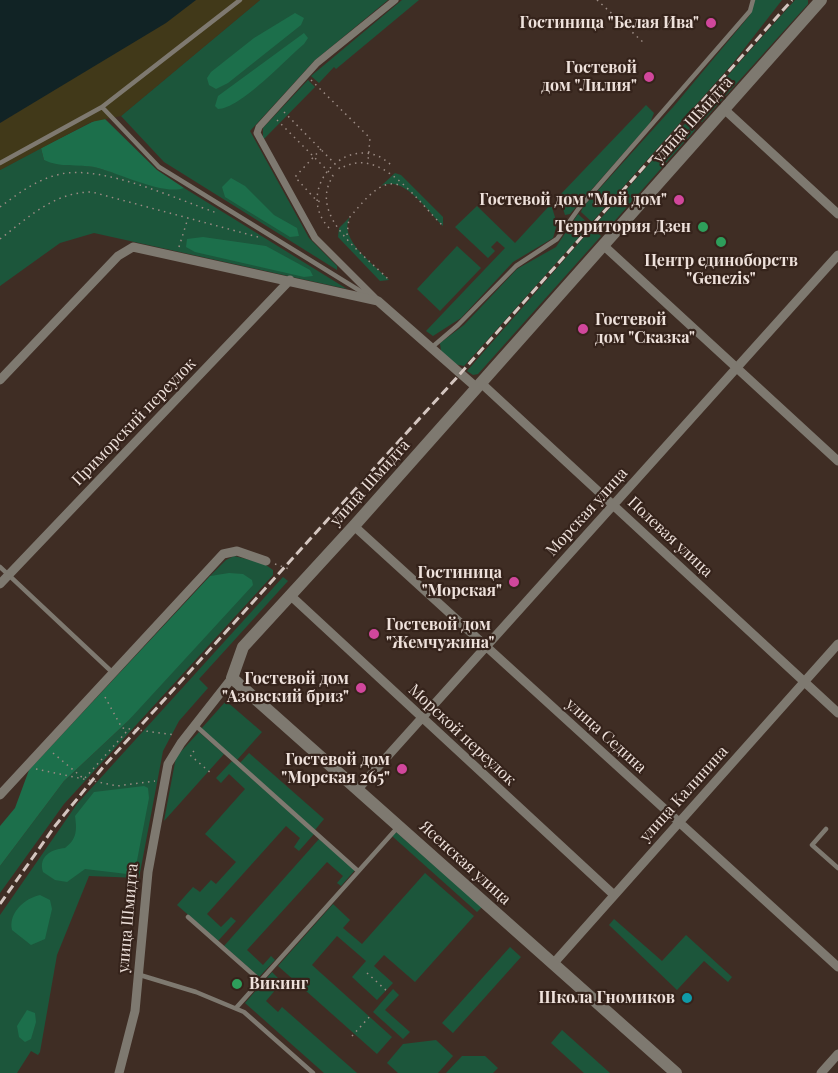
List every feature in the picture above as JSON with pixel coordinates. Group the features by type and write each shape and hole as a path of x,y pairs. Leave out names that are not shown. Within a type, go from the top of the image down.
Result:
{"street":[{"path":"395,0 306,75 259,127 259,138 315,238 378,301 431,348"},
{"name":"улица Шмидта","path":"119,1073 132,1026 140,975 147,880 170,761 181,743 232,678 243,647 354,526 821,0"},
{"path":"724,109 838,214"},
{"path":"603,245 838,461"},
{"path":"0,381 129,248 290,280 378,301"},
{"name":"Морская улица","path":"358,789 838,255"},
{"name":"Приморский переулок","path":"0,584 290,280"},
{"name":"Полевая улица","path":"431,348 479,385 614,506 838,713"},
{"name":"улица Седина","path":"354,526 838,967"},
{"path":"0,795 223,554 237,551 266,561"},
{"name":"Морской переулок","path":"291,596 614,896"},
{"name":"улица Калинина","path":"553,964 838,644"},
{"name":"Ясенская улица","path":"232,678 676,1073"},
{"path":"821,1073 838,1054"}],"lane":[{"path":"0,163 102,107 240,0"},
{"path":"431,348 458,325 516,266 557,239 579,208 750,11 753,0"},
{"path":"102,107 159,167 378,301"},
{"path":"0,567 112,672"},
{"path":"195,725 358,871"},
{"path":"236,1008 398,826"},
{"path":"826,829 812,845 838,868"},
{"path":"188,917 256,977"},
{"path":"140,975 244,1012 313,1073"}],"path":[{"path":"597,0 644,43"},
{"path":"306,75 370,138 368,162"},
{"path":"278,106 340,169 352,163 368,162 384,168 442,226"},
{"path":"271,114 333,176 326,190 325,202 332,220 389,280"},
{"path":"321,149 295,177 317,201 325,202"},
{"path":"329,228 322,220 317,201 319,183 334,163 349,155 369,154 382,158 392,166"},
{"path":"0,207 40,181 59,174 81,172 113,178 220,214"},
{"path":"349,239 346,229 350,217 383,184 402,186"},
{"path":"0,239 53,200 78,192 105,193 264,239"},
{"path":"180,247 188,217"},
{"path":"266,561 292,570"},
{"path":"102,684 112,712 122,728 173,733 181,743"},
{"path":"84,779 128,730"},
{"path":"46,745 84,779"},
{"path":"194,751 190,755 212,774"},
{"path":"27,766 125,786 165,779"},
{"path":"367,973 388,992"},
{"path":"352,1035 372,1014"}],"green space":[{"path":"260,0 388,0 314,61 250,131 309,238 337,266 337,270 164,162 121,116"},
{"path":"402,0 419,0 336,69 334,67 319,83 311,76"},
{"path":"754,0 782,0 733,63 592,222 581,212 583,207 674,106 750,15"},
{"path":"795,0 808,0 808,4 702,122 694,126 695,130 604,233 595,225"},
{"path":"295,13 304,18 301,25 228,83 216,89 209,85 207,78 211,72 254,38"},
{"path":"304,33 308,38 304,44 250,92 227,107 218,109 215,106 218,96"},
{"path":"308,80 315,87 263,140 263,128"},
{"path":"646,105 654,113 650,123 570,214 565,215 559,196"},
{"path":"100,118 105,119 157,170 184,188 165,189 94,167 63,165 44,160 41,148"},
{"path":"41,148 44,160 95,167 165,188 184,188 347,289 94,233 60,243 0,286 0,170"},
{"path":"395,173 401,175 443,217 443,226 407,190 398,185 381,186"},
{"path":"231,178 245,186 274,215 297,228 299,236 290,237 225,197 222,187"},
{"path":"551,204 557,224 553,238 513,262 461,318 433,336 426,331 505,248 497,241 491,247 495,251 488,258 455,227 477,206 515,243"},
{"path":"578,214 590,225 464,366 454,364 441,351 440,343 464,325 517,269 556,247"},
{"path":"350,217 347,225 353,243 389,280 380,281 338,237 339,228"},
{"path":"592,228 601,236 478,374 473,375 467,371"},
{"path":"203,237 266,246 310,270 313,276 304,277 195,252 186,247 187,239"},
{"path":"457,246 481,268 440,311 417,289"},
{"path":"234,556 263,563 273,570 273,575 64,804 0,893 0,866 64,781 128,721 243,574 210,576 226,560"},
{"path":"229,573 243,574 252,580 253,585 128,721 64,781 0,866 0,826 15,808 29,770 210,576"},
{"path":"283,577 288,581 199,679 208,688 179,721 163,751 139,878 89,876 57,955 40,1052 38,1055 31,1051 17,1073 0,1073 0,915 77,804"},
{"path":"226,701 262,732 237,760 201,729"},
{"path":"199,732 224,754 164,821 176,757"},
{"path":"249,753 324,819 315,830 240,763"},
{"path":"232,761 314,834 299,851 294,847 300,838 286,826 207,914 221,927 231,917 236,921 218,941 177,905 193,887 200,892 211,880 216,884 236,862 205,834 245,789 229,774 221,783 216,778"},
{"path":"144,786 148,788 149,798 135,871 127,874 85,869 67,882 55,880 43,872 42,862 47,854 65,848 74,838 75,816 94,792"},
{"path":"396,832 482,907 477,912 392,836"},
{"path":"319,839 355,870 341,886 337,883 343,876 327,862 247,950 263,965 271,956 275,960 259,977 224,946"},
{"path":"425,873 474,916 415,982 384,955 374,966 393,983 377,1000 352,977 366,961 337,936 312,965 392,1037 377,1054 278,966 333,904 350,920 343,928 362,944"},
{"path":"40,895 50,900 52,909 45,939 31,945 12,930 11,924 15,912 23,903"},
{"path":"614,919 662,961 686,935 732,977 728,982 704,961 677,990 609,925"},
{"path":"510,947 521,957 453,1033 442,1023"},
{"path":"272,972 282,982 266,1001 278,1012 282,1007 357,1073 324,1073 245,1003"},
{"path":"393,989 399,995 385,1010 410,1032 403,1039 373,1012"},
{"path":"27,1010 35,1013 36,1022 31,1039 25,1042 19,1037 17,1026"},
{"path":"562,1030 610,1073 584,1073 551,1043"},
{"path":"436,1040 453,1056 438,1073 398,1073 387,1063 403,1044"},
{"path":"462,1056 485,1056 498,1068 493,1073 446,1073"}],"sand":[{"path":"196,0 260,0 121,116 91,122 0,170 0,123"}],"shaded area":[{"path":"0,0 196,0 166,23 0,123"}],"railway":[{"path":"0,904 55,826 104,766 460,374 792,0"}],"place":[{"name":"Гостиница \"Белая Ива\"","path":"711,23"},
{"name":"Гостевой дом \"Лилия\"","path":"649,77"},
{"name":"Гостевой дом \"Мой дом\"","path":"679,200"},
{"name":"Территория Дзен","path":"703,227"},
{"name":"Центр единоборств \"Genezis\"","path":"721,242"},
{"name":"Гостевой дом \"Сказка\"","path":"583,329"},
{"name":"Гостиница \"Морская\"","path":"514,582"},
{"name":"Гостевой дом \"Жемчужина\"","path":"374,634"},
{"name":"Гостевой дом \"Азовский бриз\"","path":"361,688"},
{"name":"Гостевой дом \"Морская 265\"","path":"402,769"},
{"name":"Викинг","path":"237,984"},
{"name":"Школа Гномиков","path":"687,998"}]}
